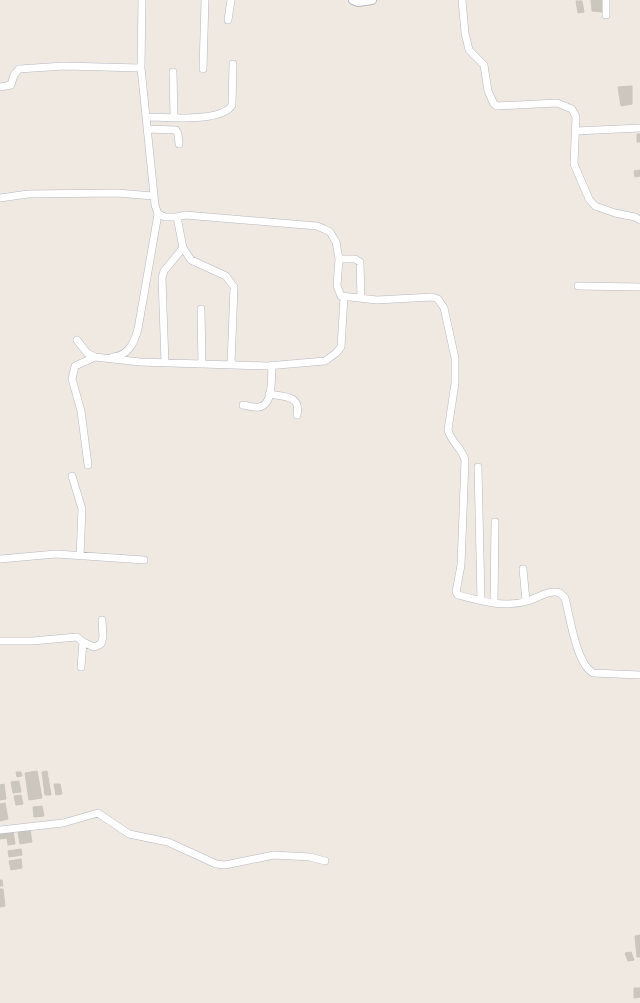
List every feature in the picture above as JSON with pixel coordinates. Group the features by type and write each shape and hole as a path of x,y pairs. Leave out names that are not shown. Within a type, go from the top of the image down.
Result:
{"street":[{"path":"111,358 128,351 134,343 158,214 153,196 141,68 142,0"},
{"path":"203,69 204,0"},
{"path":"228,20 231,0"},
{"path":"353,0 358,2 372,0"},
{"path":"462,0 465,33 469,50 484,65 488,91 494,104 497,106 557,103 567,106 574,111 576,131 574,164 589,199 595,206 615,214 635,217 640,220"},
{"path":"606,0 606,15"},
{"path":"146,117 194,118 226,112 232,105 233,64"},
{"path":"0,87 11,85 14,75 19,69 64,66 141,68"},
{"path":"173,72 174,117"},
{"path":"576,131 640,128"},
{"path":"147,129 176,130 179,144"},
{"path":"0,198 28,194 117,193 153,196"},
{"path":"158,214 176,217 184,215 237,218 317,226 330,232 334,237 339,258 337,286 338,292 344,297 377,300 432,297 438,299 442,303 455,358 455,383 448,430 449,436 463,453 465,460 461,565 456,592 458,595 500,604 526,601 552,592 560,593 565,598 579,652 589,671 593,673 640,675"},
{"path":"176,217 183,248 191,260 226,276 234,288 231,365"},
{"path":"166,363 162,278 164,271 183,248"},
{"path":"339,258 355,259 360,262 361,298"},
{"path":"578,286 640,287"},
{"path":"77,340 87,353 95,356 140,362 272,365 325,361 336,353 341,347 344,297"},
{"path":"201,309 202,364"},
{"path":"88,465 81,411 72,379 75,366 95,356"},
{"path":"243,405 257,408 262,406 269,398 272,365"},
{"path":"269,394 293,399 297,402 297,416"},
{"path":"478,467 481,600"},
{"path":"72,476 82,509 80,556"},
{"path":"494,603 495,522"},
{"path":"0,559 56,554 144,560"},
{"path":"523,569 526,601"},
{"path":"0,641 32,641 77,637 83,642 94,647 101,644 103,637 102,620"},
{"path":"81,667 83,642"},
{"path":"0,830 63,823 98,813 129,834 168,842 216,864 225,865 280,855 310,857 326,861"}],"building":[{"path":"591,0 602,0 603,12 592,11"},
{"path":"576,1 582,1 584,12 578,13"},
{"path":"632,86 632,104 621,106 618,87"},
{"path":"637,134 640,134 640,142 637,142"},
{"path":"640,170 640,176 635,177 634,171"},
{"path":"37,771 42,798 29,800 25,773"},
{"path":"47,771 51,795 45,795 42,772"},
{"path":"16,772 21,772 22,776 17,777"},
{"path":"19,781 21,792 13,793 11,782"},
{"path":"4,784 6,799 0,800 0,785"},
{"path":"54,784 60,784 62,794 56,795"},
{"path":"21,795 23,804 16,805 14,796"},
{"path":"5,803 8,819 0,821 0,804"},
{"path":"42,806 44,816 34,817 33,807"},
{"path":"30,830 32,842 20,844 18,832"},
{"path":"13,831 15,844 8,845 7,838 0,839 0,833"},
{"path":"21,849 22,855 9,857 8,851"},
{"path":"21,859 22,868 11,870 9,861"},
{"path":"0,880 2,880 3,886 0,886"},
{"path":"0,889 3,889 5,906 0,907"},
{"path":"640,935 640,957 637,957 635,936"},
{"path":"631,952 634,960 628,961 625,953"},
{"path":"634,988 640,988 640,997 634,998"}]}
